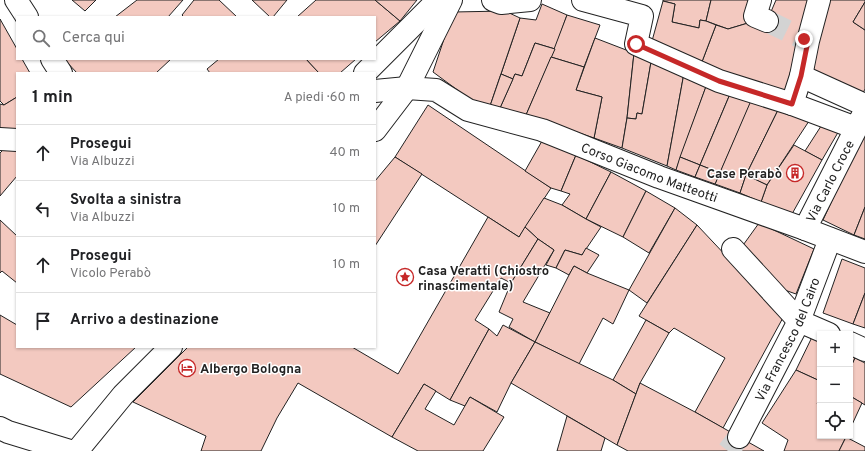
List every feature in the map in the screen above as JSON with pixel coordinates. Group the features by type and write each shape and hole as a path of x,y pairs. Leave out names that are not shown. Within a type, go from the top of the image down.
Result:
{"street":[{"path":"16,0 26,16"},
{"path":"366,72 438,0"},
{"path":"376,129 407,88 452,0"},
{"path":"493,0 501,3 530,0"},
{"path":"583,0 645,8 636,44 719,81 792,104 860,120"},
{"path":"760,0 755,16 767,21"},
{"path":"792,104 801,76 806,40 819,0"},
{"path":"53,60 60,72"},
{"path":"801,76 865,105"},
{"path":"376,91 407,88"},
{"name":"Corso Giacomo Matteotti","path":"407,88 436,90 468,110 542,130 659,177 865,252"},
{"name":"Via Carlo Croce","path":"805,229 860,120"},
{"path":"0,139 16,140"},
{"name":"Via Francesco del Cairo","path":"738,436 799,321 830,239"},
{"path":"733,249 799,321 822,331"},
{"path":"853,344 865,350"},
{"path":"77,451 123,395 170,348"},
{"path":"0,428 32,445 70,451"},
{"path":"0,432 32,445 59,451"}],"building":[{"path":"72,0 96,0 85,11"},
{"path":"137,0 183,0 169,16 116,16"},
{"path":"194,0 219,0 236,16 183,16 182,15"},
{"path":"252,0 287,0 274,16 269,16"},
{"path":"316,0 375,0 400,21 376,41 376,16 298,16"},
{"path":"375,0 417,0 400,21"},
{"path":"663,0 711,0 706,21 700,20 699,28 672,22 675,4"},
{"path":"711,0 754,0 748,23 728,29 706,21"},
{"path":"776,0 814,0 790,94 700,67 716,25 728,29 748,23 767,21"},
{"path":"826,0 865,0 853,22 865,30 865,89 860,99 804,72"},
{"path":"663,1 675,4 672,22 699,28 700,20 716,25 700,67 652,41"},
{"path":"865,2 865,30 853,22"},
{"path":"542,4 567,15 555,49 535,43 522,76 515,74 513,79 501,74 520,18 536,20"},
{"path":"505,11 520,18 490,106 471,100 433,72 453,12"},
{"path":"567,15 600,25 584,67 551,57"},
{"path":"0,19 16,47 16,60 23,60 29,72 16,72 16,98 4,105 0,101"},
{"path":"595,38 634,53 627,118 622,148 594,138 602,97 576,90"},
{"path":"535,43 555,49 526,115 500,108 515,74 522,76"},
{"path":"634,53 651,62 642,114 637,113 636,119 627,118"},
{"path":"551,57 584,67 576,90 602,97 594,138 526,115"},
{"path":"65,60 170,60 157,72 76,72"},
{"path":"218,60 307,60 318,72 209,72 207,69"},
{"path":"307,60 355,60 341,72 318,72"},
{"path":"651,62 684,73 667,166 622,148 627,118 636,119 637,113 642,114"},
{"path":"684,73 708,81 676,170 667,166"},
{"path":"501,74 513,79 500,108 490,106"},
{"path":"708,81 730,94 700,165 680,157"},
{"path":"730,94 751,102 720,173 700,165"},
{"path":"753,96 780,106 746,175 740,193 715,184"},
{"path":"16,98 16,129 0,129 0,104 4,105"},
{"path":"428,105 551,188 519,237 395,157"},
{"path":"780,106 811,118 767,185 746,175"},
{"path":"823,123 840,129 822,160 805,151"},
{"path":"865,129 865,207 854,235 823,220"},
{"path":"542,141 576,155 561,191 551,188 525,171"},
{"name":"Case Perabò","path":"794,145 822,160 792,214 761,202 767,185"},
{"path":"7,146 16,147 16,177 0,196 0,153"},
{"path":"576,155 611,172 586,219 562,205 570,194 561,191"},
{"path":"395,157 422,174 376,244 376,180"},
{"path":"680,157 700,165 695,177 676,170"},
{"path":"700,165 720,173 715,184 695,177"},
{"path":"611,172 646,191 623,237 586,219"},
{"path":"746,175 767,185 761,202 740,193"},
{"path":"646,191 675,208 649,253 623,237"},
{"path":"544,198 562,205 601,227 582,255 565,250 556,268 546,265 554,250 538,239 525,227"},
{"path":"865,207 865,239 854,235"},
{"path":"675,208 697,225 647,303 629,290"},
{"path":"488,217 519,237 525,227 538,239 511,283 501,278 475,320 489,329 450,400 424,384 392,437 298,383 277,418 261,451 201,451 206,436 133,402 187,348 354,348 398,374"},
{"path":"0,220 16,235 16,282 2,271 0,273"},
{"path":"759,223 814,249 796,294 779,288 741,248"},
{"path":"697,225 763,295 785,314 723,428 695,412 725,358 674,328 669,333 639,316"},
{"path":"538,239 554,250 523,302 550,313 535,342 509,327 513,319 499,312 511,283"},
{"path":"586,248 599,255 587,273 574,266 569,275 556,268 565,250 582,255"},
{"path":"842,259 865,268 865,293 853,324 823,313"},
{"path":"574,266 587,273 629,290 613,324 603,318 579,364 535,342"},
{"path":"865,293 865,328 853,324"},
{"path":"0,315 16,324 16,348 135,348 71,407 0,374"},
{"path":"646,320 669,333 640,383 636,394 613,380"},
{"path":"503,325 535,342 511,383 497,412 470,397 465,406 450,400 489,329 497,336"},
{"path":"814,333 817,335 817,380 796,370"},
{"path":"535,342 613,380 636,394 617,445 511,383"},
{"path":"855,358 865,363 865,405 853,398 853,362"},
{"path":"796,370 817,380 817,439 845,439 839,451 784,451 788,440 762,423"},
{"path":"640,383 764,451 628,451 617,445"},
{"path":"424,384 436,391 425,409 454,425 470,397 504,417 483,451 418,451 392,437"},
{"path":"853,398 862,403 853,422"},
{"path":"567,416 605,438 601,451 557,451"},
{"path":"845,439 850,439 865,447 865,451 839,451"}],"tunnel":[{"path":"767,21 804,39"},
{"path":"728,451 739,437"}],"place":[{"name":"Case Perabò","path":"795,173"},
{"name":"Casa Veratti (Chiostro rinascimentale)","path":"405,277"},
{"name":"Albergo Bologna","path":"187,368"}],"route":[{"path":"636,44 719,81 792,104 801,76 808,41 804,39"}]}
